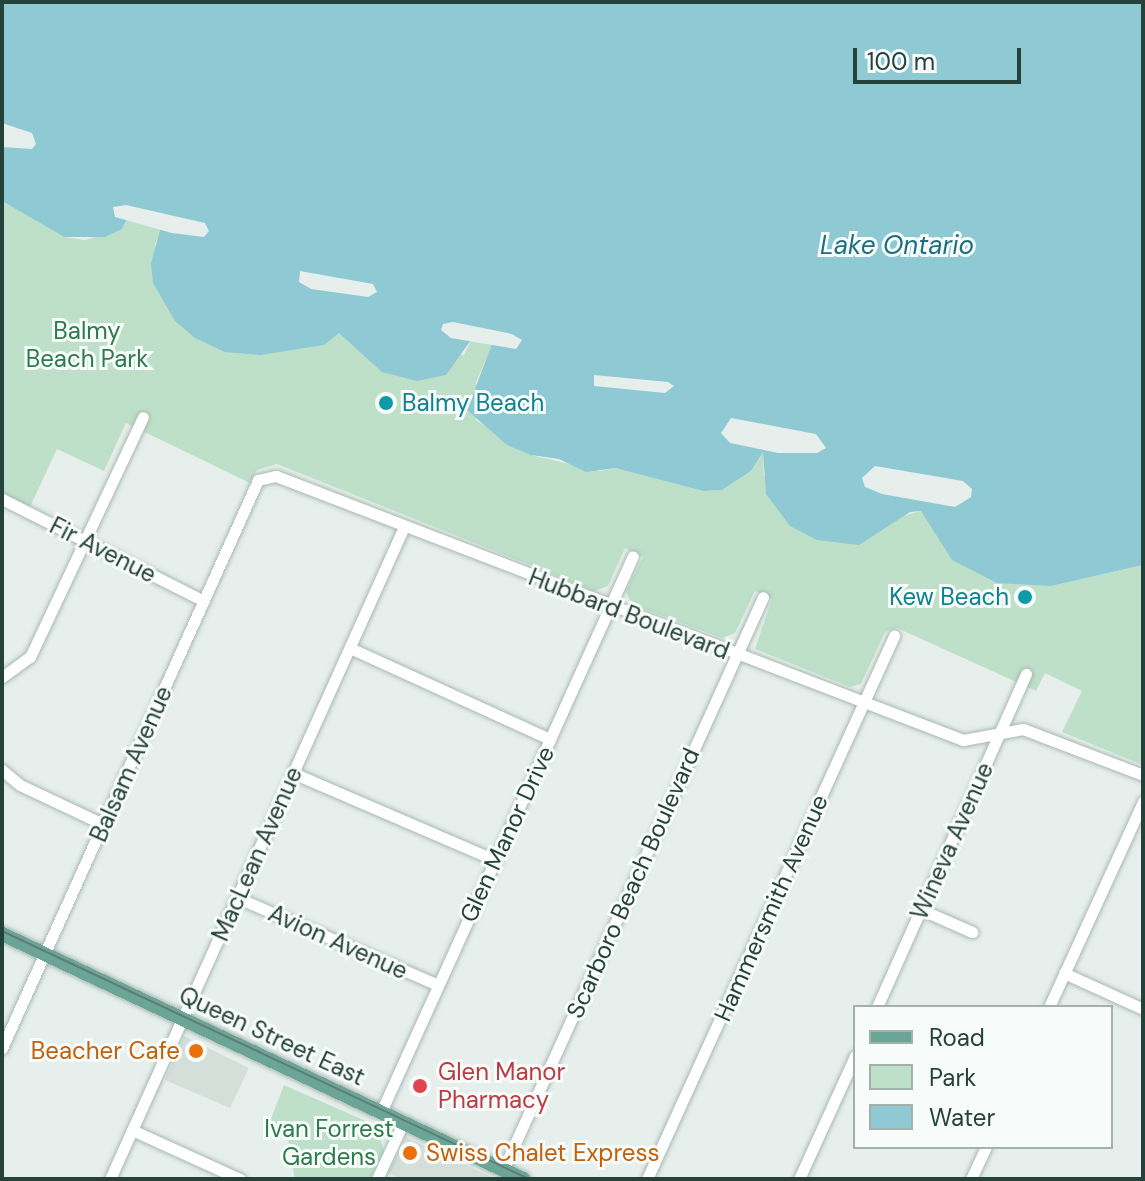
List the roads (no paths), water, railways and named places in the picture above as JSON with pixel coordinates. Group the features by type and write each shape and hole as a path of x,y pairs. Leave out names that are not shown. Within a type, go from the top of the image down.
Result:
{"main road":[{"name":"Queen Street East","path":"2,934 523,1179"}],"street":[{"path":"2,677 30,657 143,417"},
{"name":"Hubbard Boulevard","path":"258,480 276,476 403,529 963,740 1023,729 1143,775"},
{"name":"Balsam Avenue","path":"2,1048 258,480"},
{"name":"Fir Avenue","path":"2,499 204,601"},
{"name":"MacLean Avenue","path":"110,1179 403,529"},
{"name":"Glen Manor Drive","path":"381,1112 633,556"},
{"name":"Scarboro Beach Boulevard","path":"503,1170 763,597"},
{"name":"Hammersmith Avenue","path":"647,1179 894,636"},
{"path":"350,648 550,739"},
{"name":"Wineva Avenue","path":"878,1005 1026,674"},
{"path":"2,770 20,785 103,824"},
{"path":"293,773 495,860"},
{"path":"1050,1005 1143,802"},
{"name":"Avion Avenue","path":"238,898 438,985"},
{"path":"922,910 972,932"},
{"path":"1064,973 1143,1009"},
{"path":"799,1179 853,1060"},
{"path":"377,1179 403,1123"},
{"path":"132,1130 240,1179"},
{"path":"971,1179 985,1149"}],"water":[{"name":"Lake Ontario","path":"2,2 1143,2 1143,565 1051,586 997,583 952,560 921,511 910,512 859,545 817,540 790,526 766,494 763,452 751,471 722,490 703,491 615,468 586,472 559,459 531,455 507,445 467,410 492,344 471,340 446,375 417,381 382,372 339,333 324,345 260,355 225,352 195,338 175,321 153,283 151,263 161,227 127,219 122,229 105,237 64,237 2,201"}],"tram line":[{"path":"2,931 529,1179"}],"place":[{"name":"Balmy Beach","path":"386,403"},
{"name":"Kew Beach","path":"1025,597"},
{"name":"Beacher Cafe","path":"196,1051"},
{"name":"Glen Manor Pharmacy","path":"420,1086"},
{"name":"Swiss Chalet Express","path":"410,1153"}],"park label":[{"name":"Balmy Beach Park","path":"87,345"},
{"name":"Ivan Forrest Gardens","path":"329,1143"}]}
